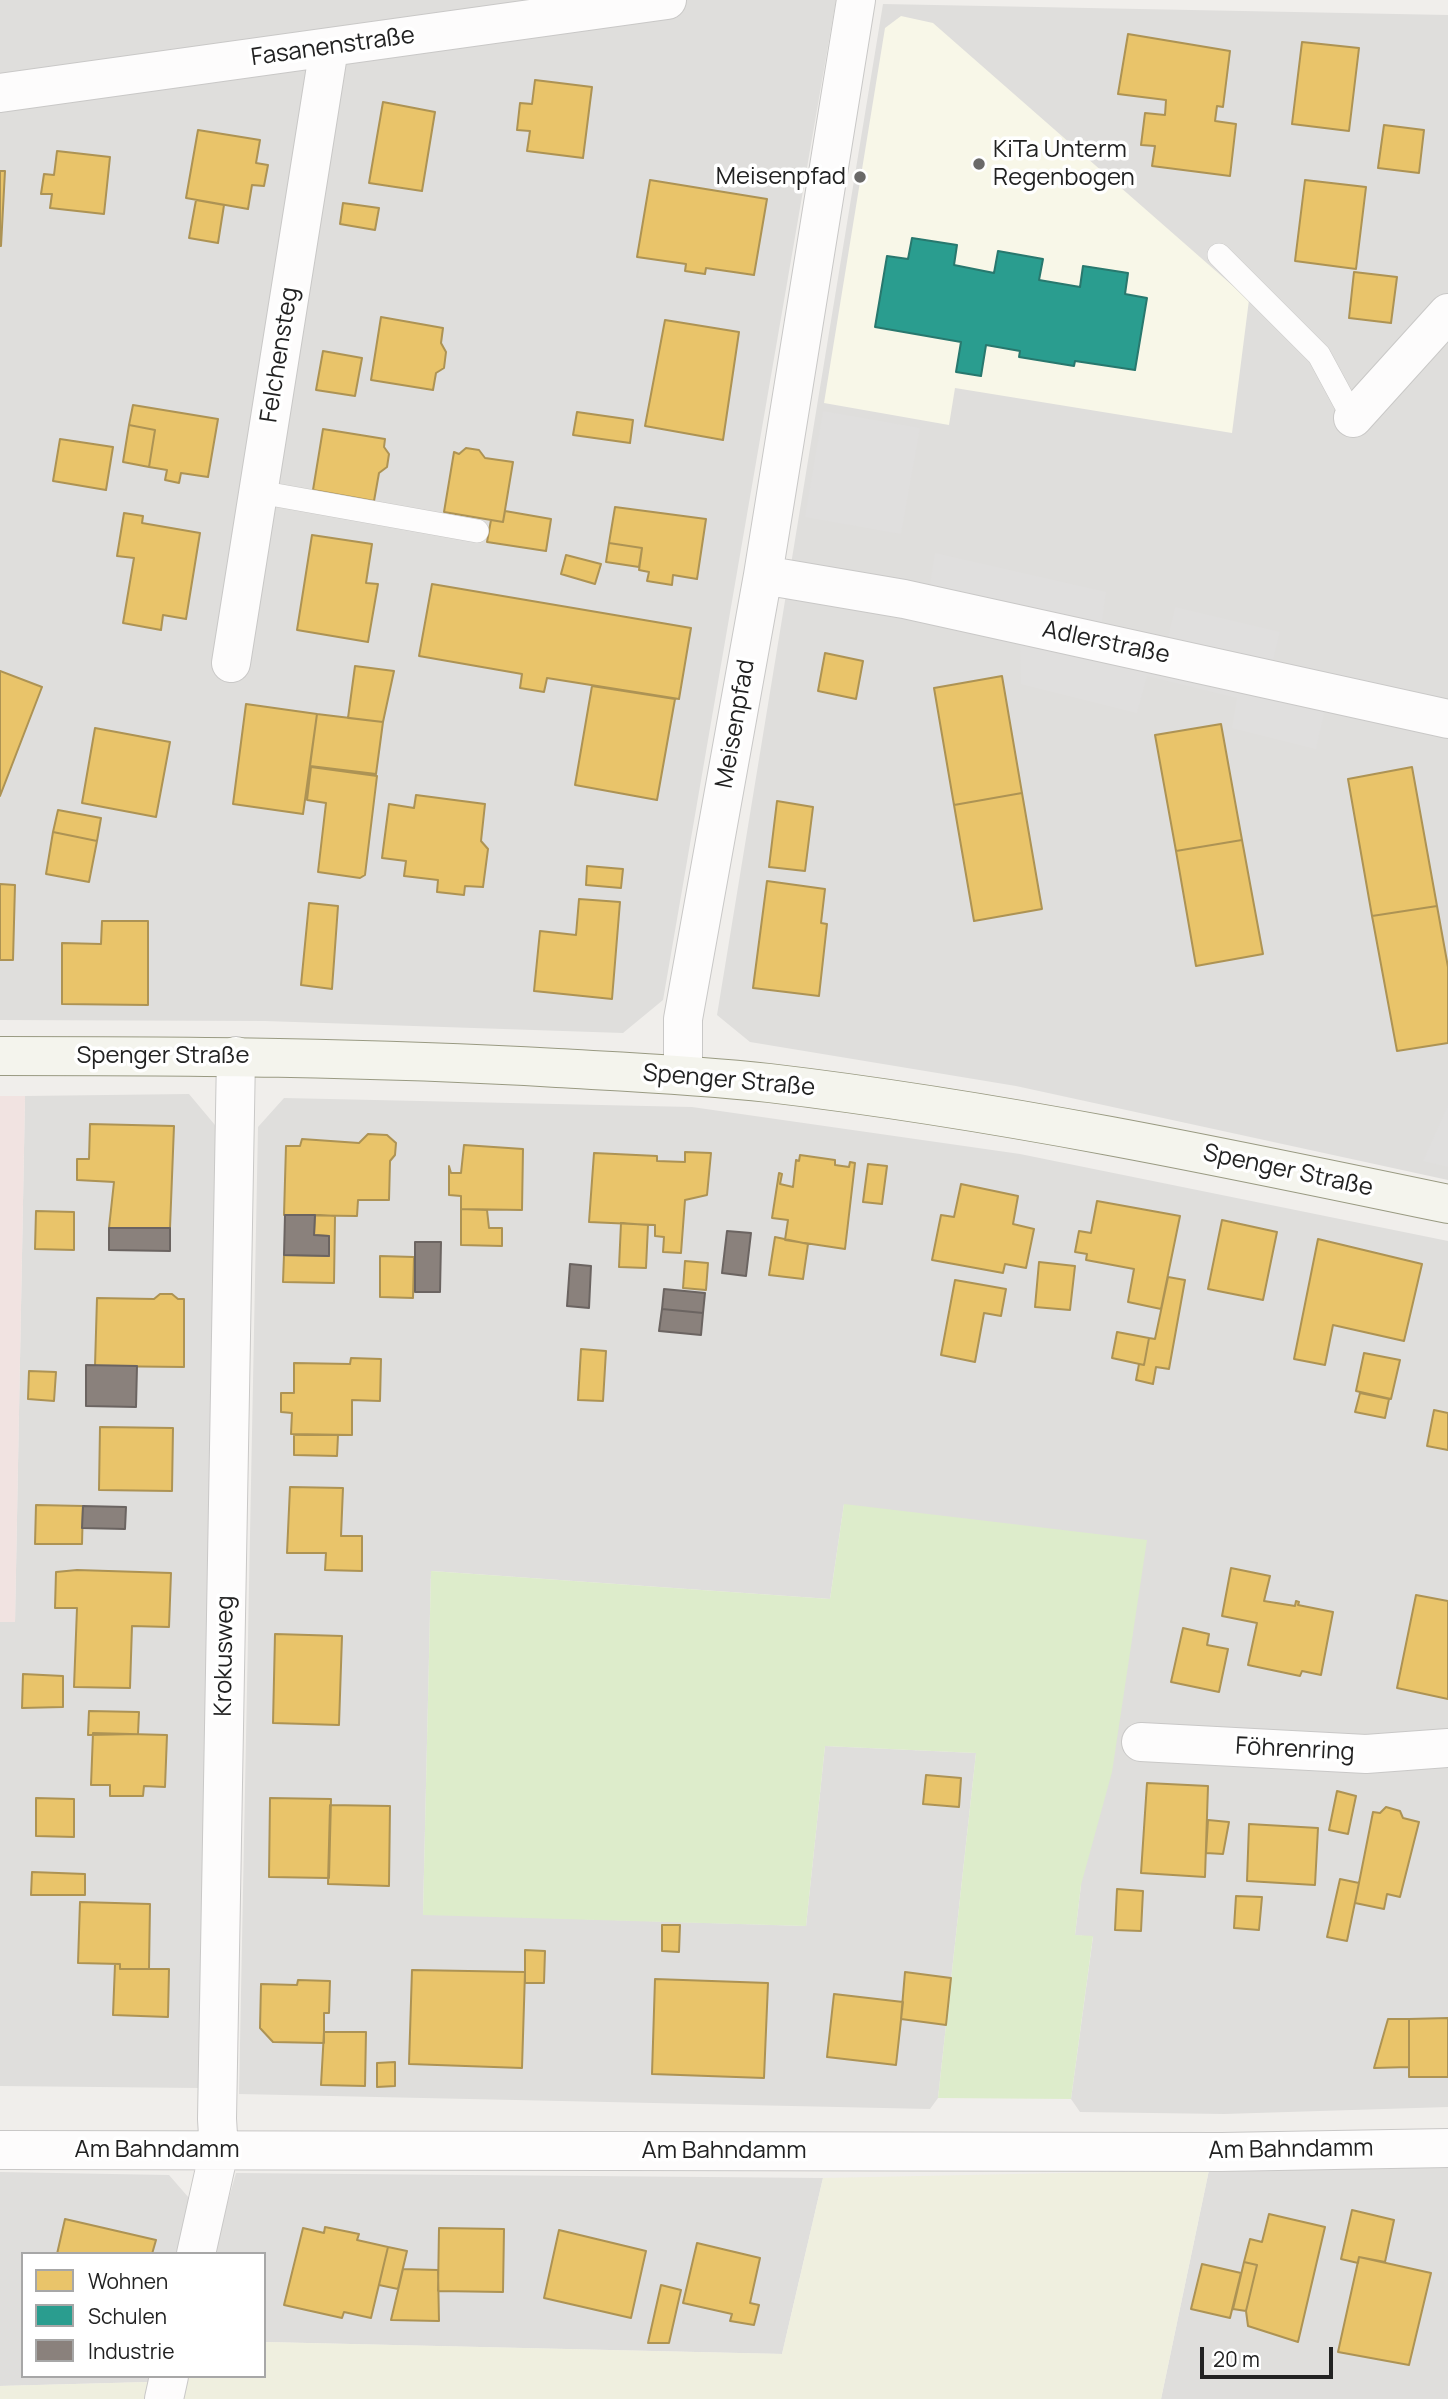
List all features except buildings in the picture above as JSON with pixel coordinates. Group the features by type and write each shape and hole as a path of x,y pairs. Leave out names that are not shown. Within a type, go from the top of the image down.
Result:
{"street":[{"name":"Fasanenstraße","path":"0,93 667,0"},
{"name":"Meisenpfad","path":"683,1074 683,1019 762,575 856,0"},
{"name":"Felchensteg","path":"231,663 329,48"},
{"path":"1353,418 1448,313"},
{"name":"Adlerstraße","path":"762,575 904,599 1448,719"},
{"name":"Spenger Straße","path":"0,1056 236,1056 440,1061 683,1074 1019,1117 1448,1204"},
{"name":"Krokusweg","path":"196,2252 219,2151 217,2119 236,1056"},
{"name":"Föhrenring","path":"1141,1742 1366,1754 1448,1748"},
{"name":"Am Bahndamm","path":"0,2150 1221,2152 1448,2148"},
{"path":"164,2399 169,2378"}],"lane":[{"path":"1219,255 1319,355 1353,418"},
{"path":"258,492 477,531"}],"shaded area":[{"path":"0,0 836,0 663,1000 623,1033 265,1021 0,1020"},
{"path":"883,4 1448,15 1448,1180 1016,1086 750,1042 717,1015"},
{"name":"KiTa Unterm Regenbogen","path":"901,16 933,23 1249,300 1232,433 955,388 949,425 824,403 885,28"},
{"path":"823,411 920,428 901,534 805,517"},
{"path":"935,553 1106,592 1101,628 1167,641 1175,607 1280,632 1272,665 1332,678 1316,749 1232,728 1237,698 1147,676 1137,713 1021,684 1020,641 924,621"},
{"path":"189,1094 220,1131 199,2088 0,2086 0,1622 15,1621 25,1096"},
{"path":"0,1096 25,1096 15,1622 0,1622"},
{"path":"284,1098 692,1107 1020,1154 1448,1241 1448,2107 1224,2114 1080,2112 1071,2099 1093,1937 1075,1935 1081,1885 844,1504 830,1599 431,1571 423,1914 806,1926 825,1746 976,1753 938,2098 930,2109 239,2094 258,1127"},
{"path":"1448,1105 1448,1167 1423,1161"},
{"path":"1448,2164 1448,2399 1161,2399 1209,2170"},
{"path":"0,2172 169,2175 196,2206 184,2252 21,2252 21,2378 150,2378 149,2382 0,2386"},
{"path":"236,2173 823,2178 782,2354 266,2342 266,2252 214,2252"}],"green space":[{"path":"844,1504 1147,1540 1112,1772 1081,1885 1075,1935 1093,1936 1071,2099 938,2098 976,1753 825,1746 806,1926 423,1915 431,1571 830,1599"},
{"path":"1209,2170 1161,2399 174,2399 179,2378 266,2378 266,2342 782,2354 823,2178"},
{"path":"149,2382 146,2399 0,2399 0,2386"}],"place":[{"name":"KiTa Unterm Regenbogen","path":"979,164"},
{"name":"Meisenpfad","path":"860,177"}]}
